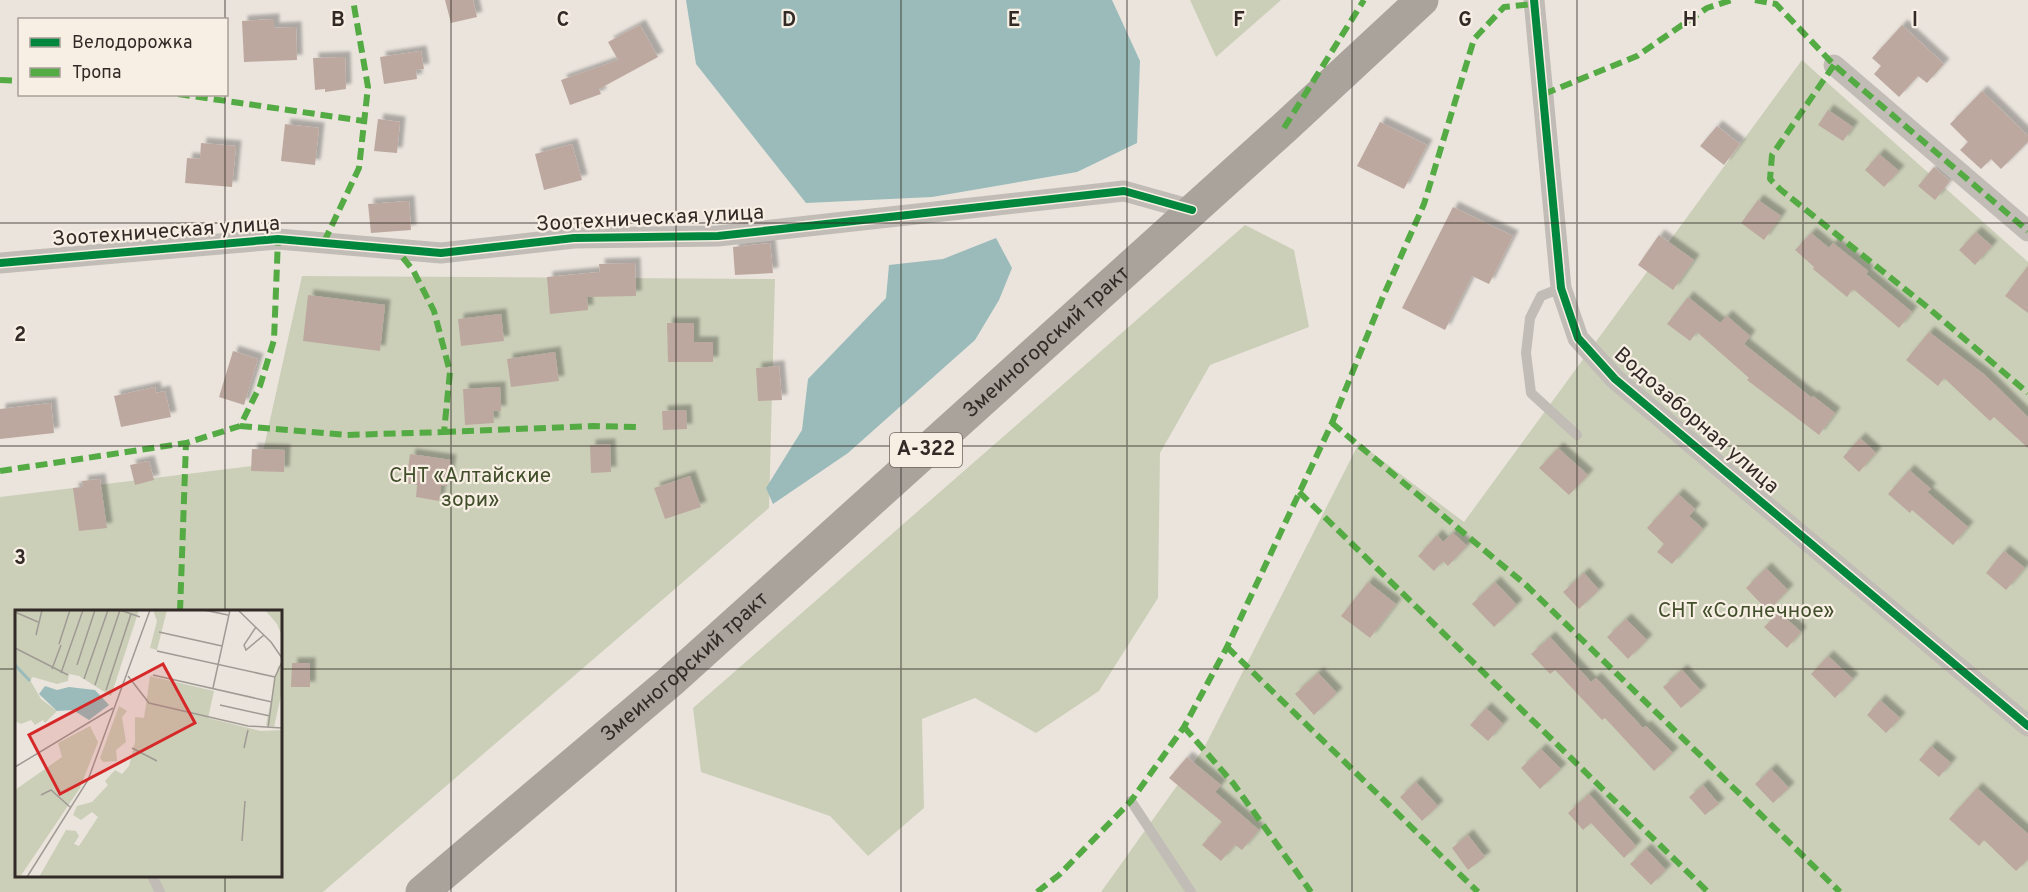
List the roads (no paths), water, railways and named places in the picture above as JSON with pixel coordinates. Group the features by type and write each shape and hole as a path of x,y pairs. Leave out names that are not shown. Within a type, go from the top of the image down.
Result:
{"highway":[{"name":"Змеиногорский тракт","path":"422,892 671,681 1422,0"}],"street":[{"name":"Водозаборная улица","path":"1534,0 1561,288 1578,338 1615,379 2028,726"},
{"path":"1834,65 2028,231"},
{"name":"Зоотехническая улица","path":"0,263 278,239 441,253 574,238 718,236 1124,191 1192,210"}],"lane":[{"path":"1561,288 1541,296 1530,318 1526,353 1532,393 1577,435"},
{"path":"1131,801 1191,892"},
{"path":"152,877 160,892"}],"water":[{"path":"686,0 1112,0 1140,61 1137,143 1077,172 932,197 806,203 696,64"},
{"path":"996,238 1012,268 999,300 975,340 848,453 773,504 766,488 802,430 808,379 886,298 889,265 943,259"}],"park label":[{"name":"СНТ «Алтайские зори»","path":"470,488"},
{"name":"СНТ «Солнечное»","path":"1746,611"}]}
